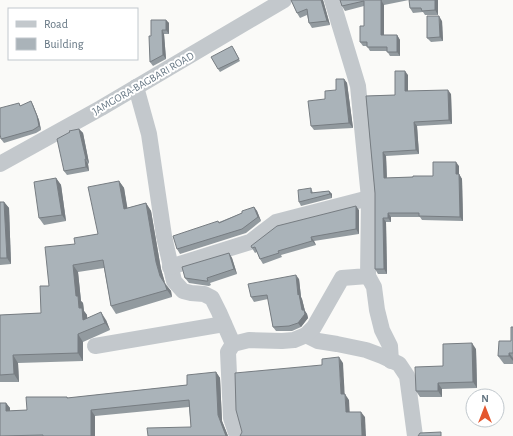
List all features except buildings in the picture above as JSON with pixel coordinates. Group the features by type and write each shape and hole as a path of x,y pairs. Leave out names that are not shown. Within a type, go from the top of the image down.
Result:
{"street":[{"name":"JAMGORA-BAGBARI ROAD","path":"0,164 136,87 284,0"},
{"path":"332,0 358,86 369,198 368,276 374,287 377,310 382,330 390,346 391,361"},
{"path":"136,87 149,134 164,236 174,282 182,291 204,294 212,298 233,344"},
{"path":"170,267 250,242 276,222 369,198"},
{"path":"237,436 231,418 228,359 228,352 233,344 249,340 294,340 306,335 314,327 342,278 368,276"},
{"path":"95,346 224,324"},
{"path":"306,335 318,341 366,350 399,364 407,376 414,436"}]}
